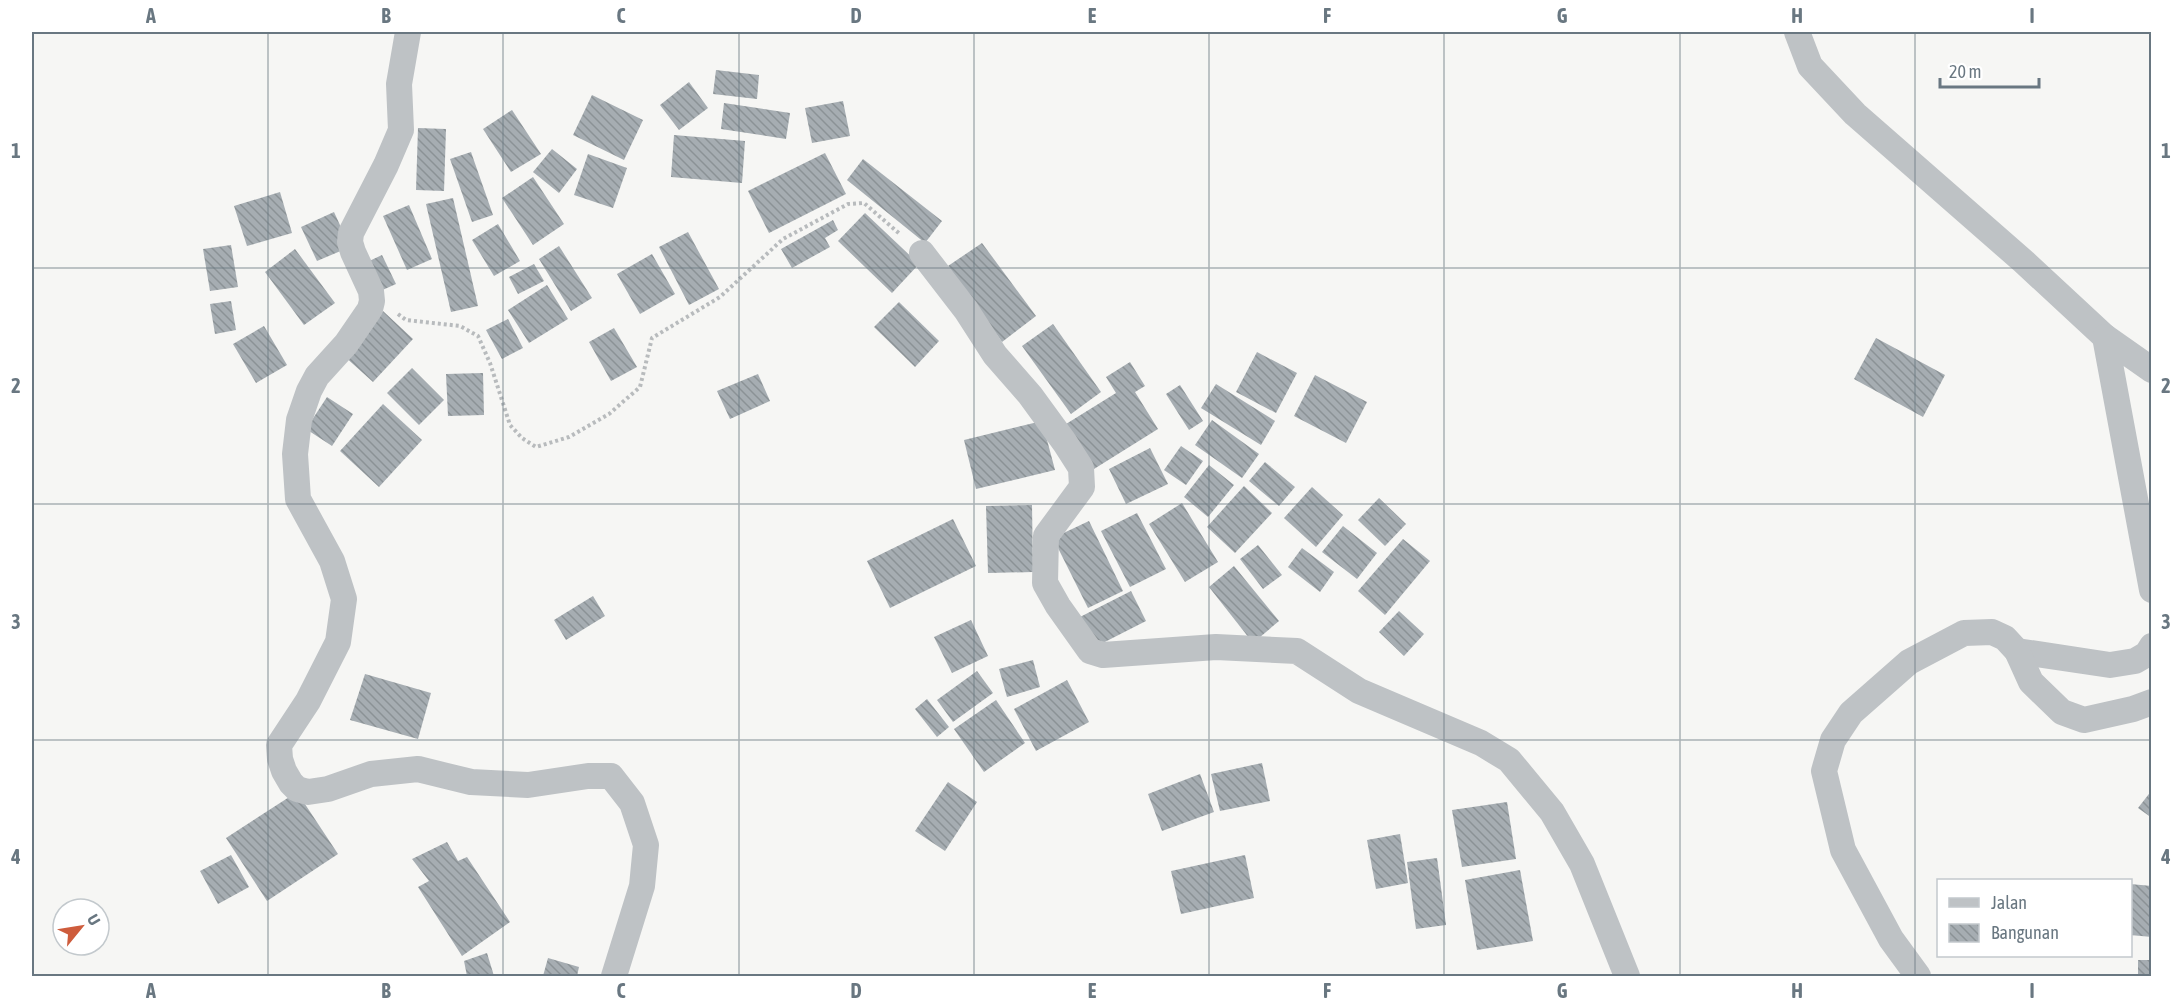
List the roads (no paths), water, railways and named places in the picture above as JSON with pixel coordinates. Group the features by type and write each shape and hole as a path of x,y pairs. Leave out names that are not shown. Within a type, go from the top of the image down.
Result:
{"street":[{"path":"408,32 399,84 400,130 386,165 354,226 350,242 372,295 370,309 346,344 317,376 299,420 295,454 298,499 332,561 344,599 338,642 308,701 279,745 280,759 291,783 297,789 308,792 328,789 371,774 418,769 471,782 528,785 588,776 611,776 632,803 646,845 642,885 614,976"},
{"path":"1797,32 1810,66 1855,114 2023,261 2105,338 2151,370"},
{"path":"922,253 966,310 995,355 1030,395 1065,442 1081,468 1082,487 1046,536 1045,583 1058,606 1090,651 1103,655 1216,647 1297,651 1359,691 1481,742 1509,760 1552,812 1582,864 1627,976"},
{"path":"2105,338 2151,590"},
{"path":"1918,976 1891,939 1843,850 1824,771 1833,740 1851,713 1909,662 1964,633 1992,632 2005,638 2017,651 2031,682 2062,712 2084,720 2133,709 2151,702"},
{"path":"2017,651 2110,665 2135,661 2147,654 2151,646"}]}
